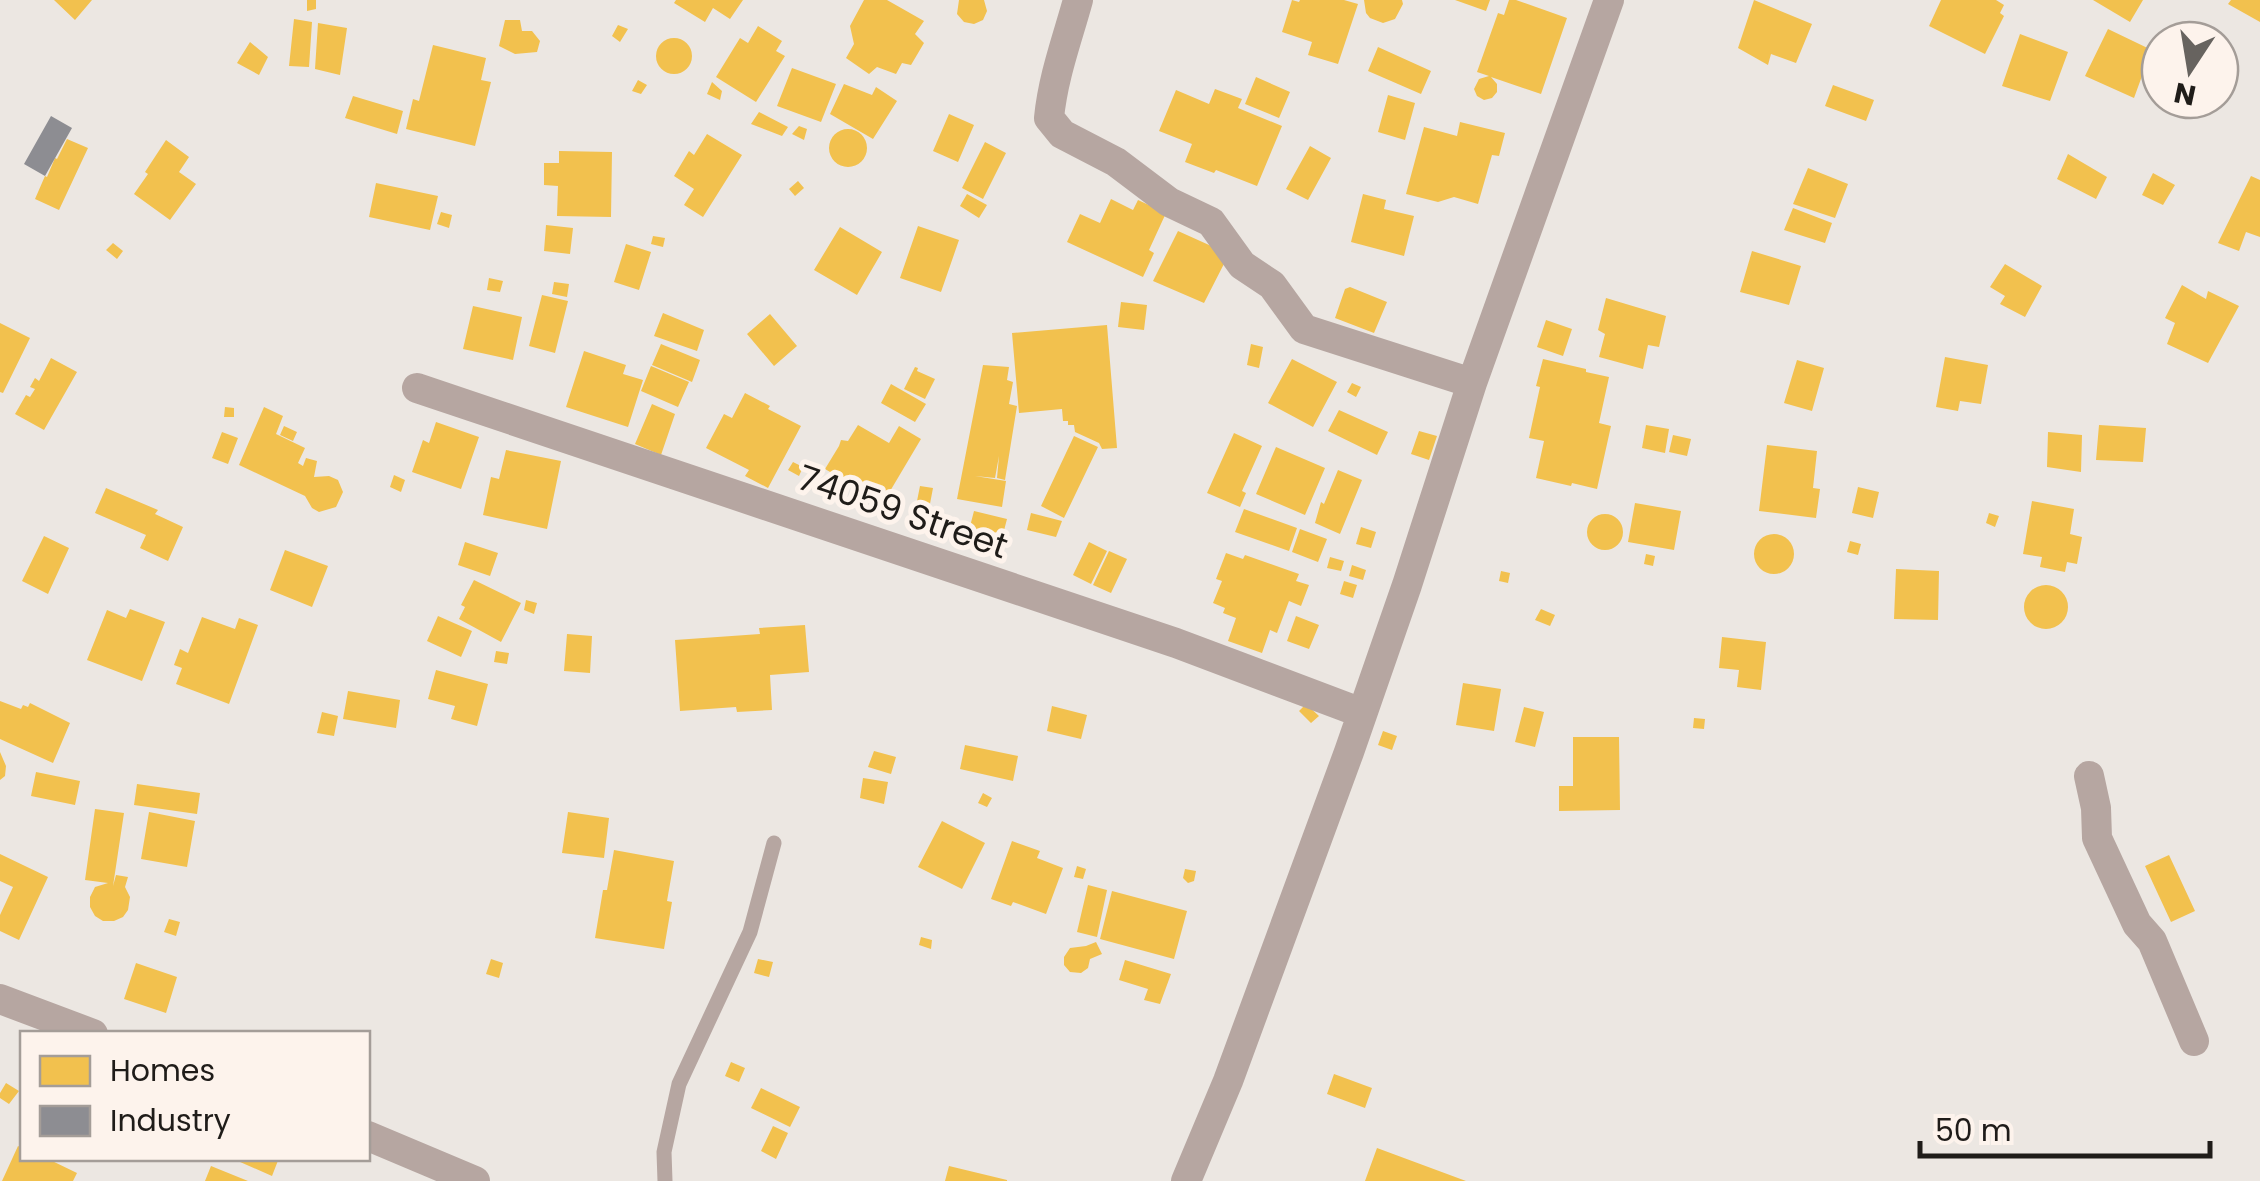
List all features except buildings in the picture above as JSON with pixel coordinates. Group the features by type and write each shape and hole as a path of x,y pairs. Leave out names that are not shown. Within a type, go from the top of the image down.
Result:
{"street":[{"path":"1078,0 1050,106 1049,118 1062,134 1116,162 1169,202 1211,222 1242,265 1272,285 1304,329 1472,384"},
{"path":"1186,1181 1228,1082 1362,713 1472,384 1610,0"},
{"name":"74059 Street","path":"417,388 1176,643 1362,713"},
{"path":"2089,776 2097,838 2137,924 2152,942 2194,1042"},
{"path":"0,998 84,1031"},
{"path":"370,1137 475,1181"}],"lane":[{"path":"665,1181 664,1152 679,1084 750,932 774,842"}]}
